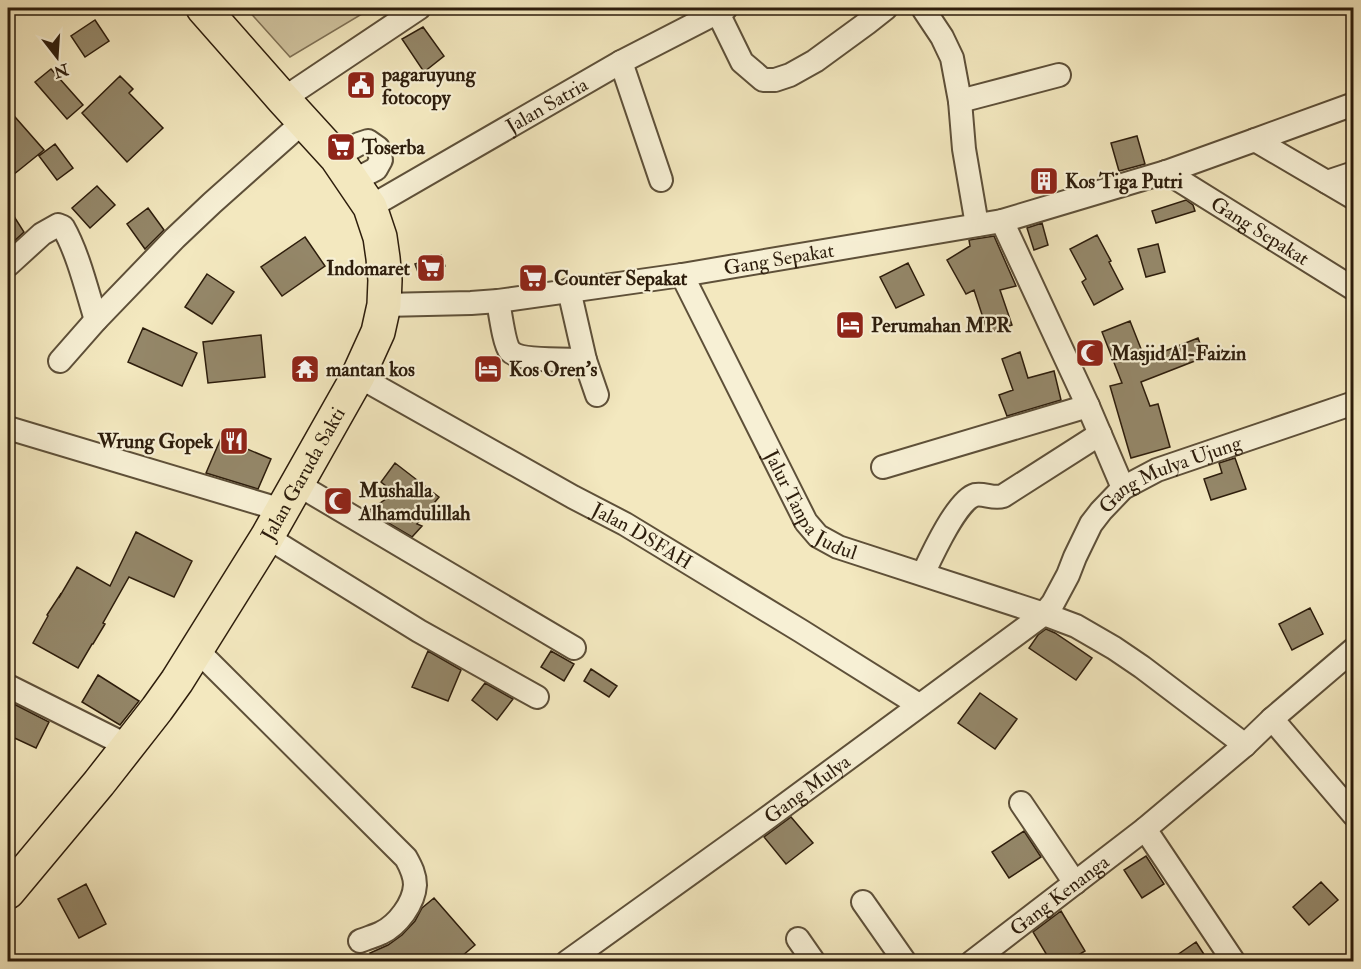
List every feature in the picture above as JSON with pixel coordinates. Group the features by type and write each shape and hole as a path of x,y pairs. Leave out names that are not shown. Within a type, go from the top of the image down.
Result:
{"highway":[{"name":"Jalan Garuda Sakti","path":"11,882 69,820 157,709 197,650 282,510 358,376 378,332 384,305 385,280 380,237 353,182 203,8"}],"street":[{"path":"60,361 96,320 212,203 293,110 419,8"},
{"path":"722,10 742,62 763,80 775,80 790,75 815,61 886,8"},
{"path":"926,9 952,58 977,225"},
{"name":"Jalan Satria","path":"353,182 621,62 722,10"},
{"path":"621,62 661,180"},
{"path":"960,101 1059,75"},
{"name":"Gang Sepakat","path":"384,305 498,301 682,275 1002,221 1166,172 1353,104"},
{"path":"1255,140 1353,198"},
{"name":"Gang Sepakat","path":"1166,172 1353,289"},
{"path":"1327,182 1353,173"},
{"path":"1002,221 1088,406 1123,488"},
{"path":"8,265 42,234 58,225 63,227 68,234 96,320"},
{"name":"Jalur Tanpa Judul","path":"682,275 807,522 818,536 831,544 1076,626 1142,667 1245,745"},
{"path":"569,290 585,360 597,395"},
{"path":"498,301 506,340 513,354 530,358 585,360"},
{"name":"Jalan DSFAH","path":"358,376 625,524 919,705"},
{"name":"Gang Mulya Ujung","path":"1044,614 1053,603 1068,575 1091,524 1123,488 1157,470 1353,403"},
{"path":"883,467 1088,406"},
{"path":"8,428 282,510 574,648"},
{"path":"923,574 948,526 965,501 981,494 1002,496 1100,434"},
{"path":"282,510 419,631 537,697"},
{"name":"Gang Mulya","path":"582,957 1044,614"},
{"name":"Gang Kenanga","path":"972,962 1145,829 1245,745 1353,649"},
{"path":"197,650 406,858 414,878 412,900 395,924 383,932 360,941"},
{"path":"8,686 128,746"},
{"path":"1272,719 1353,815"},
{"path":"1021,803 1076,883"},
{"path":"1145,829 1234,962"},
{"path":"863,902 905,962"},
{"path":"798,939 814,962"}],"shaded area":[{"path":"246,8 372,8 290,57"}],"building":[{"path":"95,20 109,41 85,57 71,36"},
{"path":"423,27 444,56 424,72 402,39"},
{"path":"51,69 83,105 67,119 35,82"},
{"path":"120,76 133,89 129,93 163,128 127,162 82,113"},
{"path":"8,109 44,150 8,179"},
{"path":"1137,136 1145,164 1119,171 1111,143"},
{"path":"55,144 73,168 57,180 39,156"},
{"path":"97,186 115,205 90,228 72,208"},
{"path":"1186,200 1193,205 1195,211 1156,223 1152,211"},
{"path":"8,207 24,232 12,243 8,237"},
{"path":"148,208 164,230 145,249 127,224"},
{"path":"1042,223 1048,245 1034,250 1027,228"},
{"path":"1097,235 1123,289 1094,305 1082,282 1086,279 1070,249"},
{"path":"994,236 1016,286 1000,290 1012,325 988,333 974,290 966,294 947,260 970,246 969,240"},
{"path":"305,237 325,266 282,296 261,267"},
{"path":"1158,244 1165,272 1146,277 1138,249"},
{"path":"441,255 445,266 419,275 415,264"},
{"path":"908,263 924,295 896,308 880,277"},
{"path":"207,274 234,292 212,324 185,307"},
{"path":"1130,321 1145,359 1198,338 1205,357 1141,382 1150,406 1158,404 1170,447 1131,458 1110,386 1122,383 1102,332"},
{"path":"143,328 197,353 182,386 128,362"},
{"path":"261,335 265,377 208,383 203,342"},
{"path":"1020,352 1028,378 1054,371 1061,400 1007,416 999,395 1013,390 1002,359"},
{"path":"221,438 271,459 258,489 206,473"},
{"path":"1235,458 1246,489 1211,500 1204,479 1222,473 1219,463"},
{"path":"395,463 439,497 417,524 422,526 412,537 368,511 395,493 381,482"},
{"path":"136,532 192,561 174,597 129,577 103,623 105,624 78,668 33,643 47,615 77,567 110,586"},
{"path":"1310,608 1323,634 1292,650 1279,624"},
{"path":"1046,629 1092,658 1076,680 1029,648 1038,635"},
{"path":"428,651 461,670 448,701 412,687"},
{"path":"551,651 574,664 564,681 541,667"},
{"path":"591,669 617,686 609,697 584,681"},
{"path":"98,675 139,701 120,725 82,702"},
{"path":"485,683 513,699 497,720 472,700"},
{"path":"980,693 1017,719 995,749 958,723"},
{"path":"8,701 49,722 36,748 8,735"},
{"path":"791,817 813,843 786,864 764,837"},
{"path":"1024,831 1041,857 1009,878 992,852"},
{"path":"1146,856 1164,884 1142,898 1124,870"},
{"path":"1321,882 1338,900 1309,925 1293,907"},
{"path":"86,884 106,924 79,938 58,899"},
{"path":"434,898 475,945 455,962 378,962 370,953 388,945 402,935 415,921 422,908"},
{"path":"1061,911 1085,951 1067,962 1051,962 1033,932"},
{"path":"1196,942 1209,962 1167,962"}],"place":[{"name":"pagaruyung fotocopy","path":"361,85"},
{"name":"Toserba","path":"341,147"},
{"name":"Kos Tiga Putri","path":"1044,181"},
{"name":"Indomaret","path":"431,268"},
{"name":"Counter Sepakat","path":"533,278"},
{"name":"Perumahan MPR","path":"850,325"},
{"name":"Masjid Al-Faizin","path":"1090,353"},
{"name":"mantan kos","path":"305,369"},
{"name":"Kos Oren's","path":"488,369"},
{"name":"Wrung Gopek","path":"234,441"},
{"name":"Mushalla Alhamdulillah","path":"338,501"}]}
